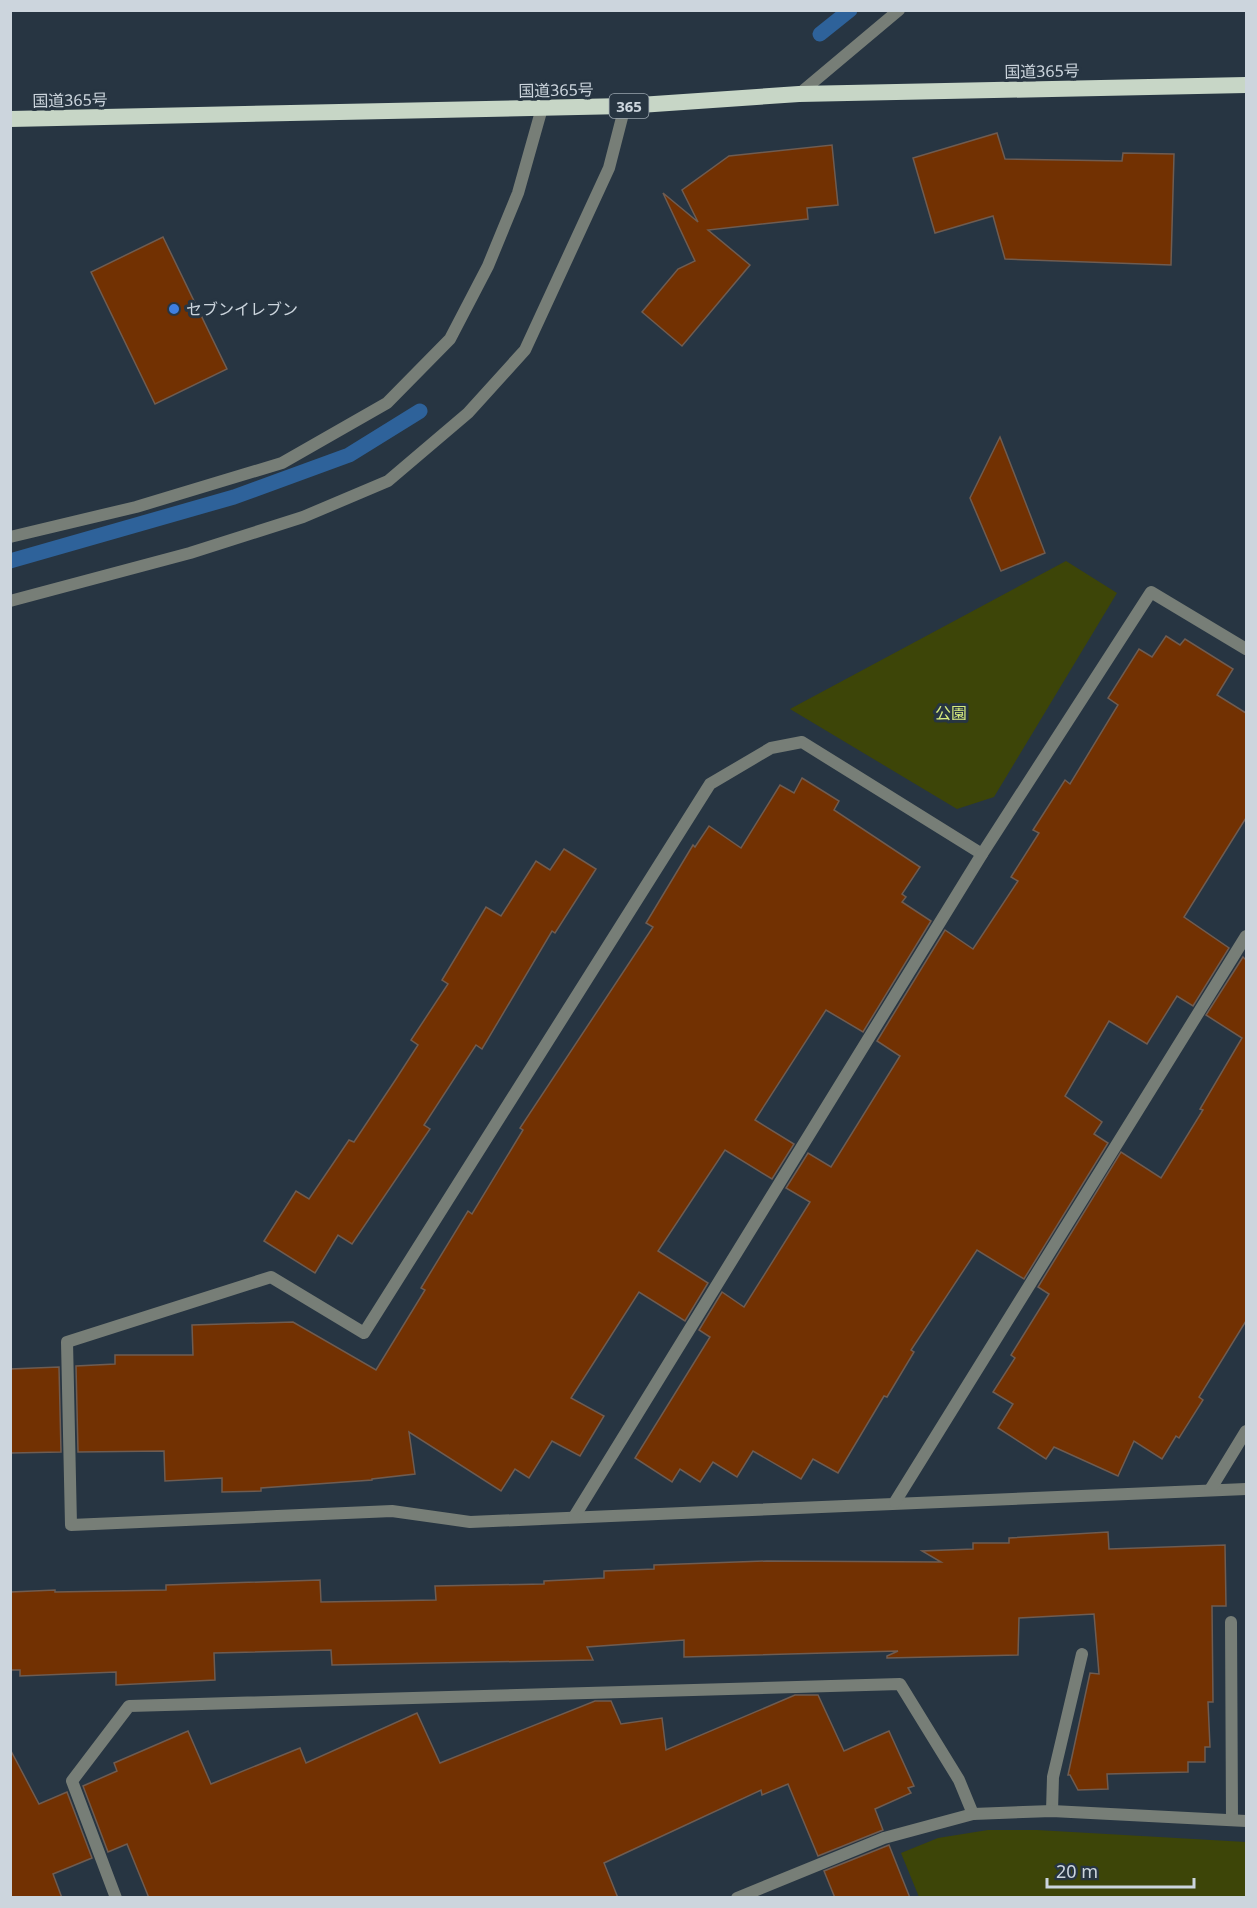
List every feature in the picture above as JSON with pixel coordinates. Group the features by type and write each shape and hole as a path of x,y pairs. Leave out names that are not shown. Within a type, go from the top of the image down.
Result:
{"highway":[{"name":"国道365号","path":"10,119 625,106 799,94 1246,85"}],"street":[{"path":"799,94 899,10"},
{"path":"10,601 190,553 303,517 388,482 468,413 525,350 609,168 625,106"},
{"path":"10,537 136,507 282,463 387,403 450,339 488,266 518,193 542,108"},
{"path":"574,1517 982,854 1151,592 1246,650"},
{"path":"982,854 802,742 771,748 710,784 364,1333 271,1277 67,1342 71,1525 392,1511 470,1522 895,1502 1246,1489"},
{"path":"895,1502 1246,936"},
{"path":"1210,1490 1246,1431"},
{"path":"1231,1622 1232,1820"},
{"path":"1052,1811 1053,1777 1082,1654"},
{"path":"116,1898 72,1781 129,1706 900,1684 959,1780 973,1814"},
{"path":"737,1898 884,1838 973,1814 1052,1811 1246,1821"}],"green space":[{"name":"公園","path":"1066,561 1117,593 994,797 957,809 790,709"},
{"path":"988,1830 1037,1830 1246,1842 1246,1897 919,1897 901,1853 938,1838"}],"building":[{"path":"997,133 1005,159 1122,161 1123,153 1174,154 1171,265 1005,259 993,216 935,233 913,158"},
{"path":"832,145 838,205 807,208 808,219 708,230 750,265 682,346 642,312 678,269 695,261 663,193 698,222 682,190 729,156"},
{"path":"163,237 227,369 155,404 91,272"},
{"path":"1000,437 1045,553 1001,571 970,498"},
{"path":"1166,636 1180,645 1185,639 1233,669 1217,695 1246,713 1246,818 1184,917 1229,948 1193,1006 1177,996 1147,1044 1109,1021 1065,1096 1102,1122 1094,1134 1108,1143 1024,1279 977,1250 911,1350 914,1352 887,1397 884,1396 838,1473 813,1459 801,1479 753,1451 737,1477 713,1462 700,1482 680,1469 672,1482 635,1458 710,1337 699,1330 722,1292 744,1307 810,1202 786,1188 808,1153 831,1167 900,1056 877,1041 945,930 973,949 1018,881 1011,877 1039,833 1033,830 1065,780 1070,784 1118,705 1108,698 1139,649 1152,657"},
{"path":"802,778 839,801 834,810 920,867 902,894 906,897 902,902 931,921 863,1032 826,1010 755,1120 794,1144 772,1179 725,1150 658,1251 708,1283 685,1321 639,1292 571,1398 604,1416 580,1456 552,1441 529,1478 515,1469 501,1491 409,1432 415,1474 372,1480 261,1488 261,1491 222,1492 222,1478 165,1481 164,1451 78,1452 76,1366 115,1364 115,1355 193,1355 192,1325 293,1322 376,1370 425,1290 421,1288 468,1211 472,1214 523,1130 520,1128 653,927 646,923 693,845 695,847 709,826 741,848 780,785 794,793"},
{"path":"564,849 596,869 555,933 552,931 482,1049 476,1045 424,1125 430,1129 352,1244 338,1235 315,1273 264,1241 296,1191 309,1199 349,1140 354,1142 396,1079 418,1045 411,1040 448,984 442,980 486,907 501,916 536,861 550,870"},
{"path":"1243,957 1246,960 1246,1321 1199,1397 1203,1400 1179,1438 1176,1436 1162,1459 1134,1441 1118,1476 1054,1447 1046,1459 998,1428 1013,1404 993,1392 1015,1358 1011,1355 1049,1294 1038,1287 1121,1152 1161,1178 1203,1110 1200,1109 1242,1038 1206,1015"},
{"path":"59,1367 61,1452 11,1453 10,1369"},
{"path":"1108,1532 1109,1549 1225,1545 1226,1606 1212,1606 1213,1702 1208,1702 1210,1747 1205,1747 1205,1762 1188,1762 1188,1772 1107,1774 1108,1789 1078,1790 1068,1775 1090,1673 1099,1674 1094,1614 1019,1618 1018,1655 887,1658 898,1651 684,1657 684,1640 587,1647 593,1660 332,1665 331,1650 214,1653 215,1680 116,1685 116,1672 20,1676 20,1670 11,1670 11,1592 166,1590 166,1585 320,1580 321,1602 436,1600 435,1586 544,1584 544,1581 604,1578 604,1571 654,1569 654,1565 767,1561 941,1562 922,1551 973,1549 973,1543 1009,1543 1009,1538"},
{"path":"795,1695 818,1695 844,1751 889,1731 914,1786 908,1788 911,1793 875,1809 883,1830 818,1856 788,1784 762,1795 761,1790 604,1863 618,1898 149,1898 127,1844 108,1852 83,1786 117,1771 114,1763 188,1731 211,1784 300,1748 306,1763 417,1713 440,1763 595,1701 611,1701 621,1724 662,1718 666,1750"},
{"path":"10,1749 39,1804 67,1792 92,1858 53,1874 62,1898 10,1898"},
{"path":"889,1845 910,1898 835,1898 824,1871"}],"waterway":[{"path":"820,34 850,10"},
{"path":"10,561 234,497 349,455 420,411"}],"place":[{"name":"セブンイレブン","path":"174,309"}]}
